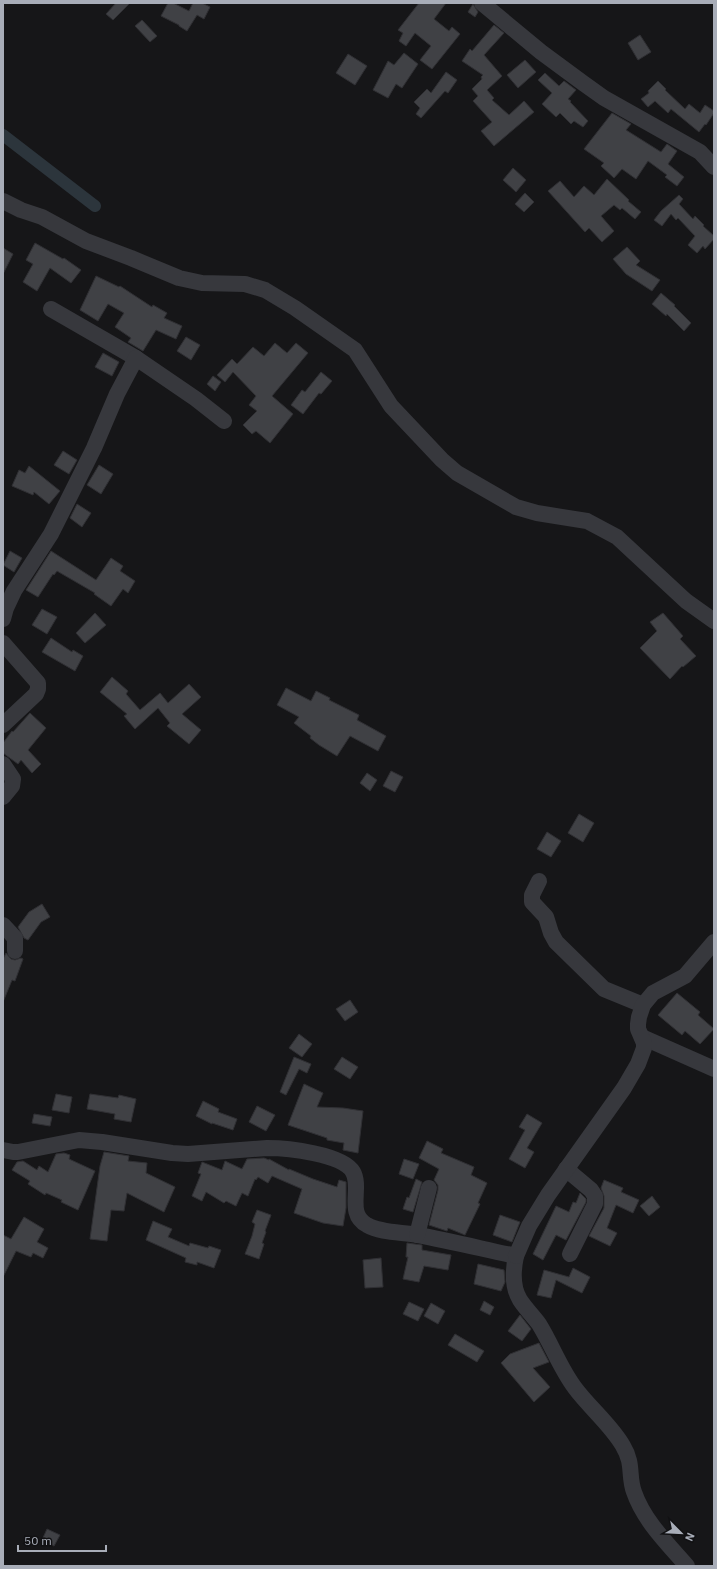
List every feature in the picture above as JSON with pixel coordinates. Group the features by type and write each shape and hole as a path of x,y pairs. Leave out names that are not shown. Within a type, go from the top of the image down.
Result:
{"street":[{"path":"482,3 582,83 604,98 700,152 714,167"},
{"path":"3,201 21,210 42,217 86,242 118,253 179,278 202,283 245,284 265,290 295,308 355,350 391,406 442,460 457,473 516,507 537,513 587,521 608,531 623,542 686,600 714,621"},
{"path":"51,309 136,358 196,399 224,421"},
{"path":"3,619 6,608 14,591 50,534 67,502 94,448 117,394 136,358"},
{"path":"3,643 38,683 38,689 36,694 3,725"},
{"path":"3,764 13,779 12,786 3,797"},
{"path":"539,881 532,895 532,902 546,917 551,933 556,942 604,989 643,1005"},
{"path":"3,926 15,938 15,951"},
{"path":"687,1566 650,1521 638,1501 634,1491 629,1457 622,1444 575,1388 561,1366 538,1323 520,1300 515,1287 514,1264 516,1256 538,1211 624,1088 638,1064 644,1048 644,1043 638,1024 643,1005 654,993 685,976 714,942"},
{"path":"642,1037 714,1069"},
{"path":"3,1150 18,1152 79,1140 188,1154 267,1148 303,1152 340,1161 352,1170 355,1179 356,1209 360,1219 364,1223 380,1230 417,1235 516,1256"},
{"path":"566,1169 591,1190 595,1196 594,1204 570,1254"},
{"path":"417,1235 429,1188"}],"building":[{"path":"116,3 130,3 113,20 106,14"},
{"path":"168,3 173,3 189,11 193,3 202,3 210,7 204,19 197,15 187,31 161,16"},
{"path":"419,3 446,3 434,19 449,31 452,27 460,34 432,69 420,60 431,46 415,33 406,46 399,41 403,33 398,30"},
{"path":"473,4 478,12 475,17 468,12"},
{"path":"142,20 157,36 150,42 135,26"},
{"path":"494,25 504,33 484,55 502,76 487,90 494,98 492,100 509,115 524,101 534,112 494,146 481,131 492,122 473,101 478,96 472,89 482,79 481,77 483,75 462,61 470,49 472,51"},
{"path":"640,35 651,52 638,60 628,43"},
{"path":"404,53 418,64 402,88 396,84 388,98 373,90 388,61 394,65"},
{"path":"348,54 367,66 355,85 336,73"},
{"path":"525,60 536,72 518,88 507,75"},
{"path":"446,72 457,80 448,93 445,91 421,118 416,114 420,108 414,102 427,89 431,93"},
{"path":"545,73 559,86 564,81 576,90 568,99 588,121 583,127 574,121 571,124 560,113 556,117 542,104 552,93 538,80"},
{"path":"658,81 666,89 665,90 685,109 689,104 700,113 705,105 714,111 706,125 705,124 699,132 671,109 668,113 655,101 648,107 641,99 649,93 648,91"},
{"path":"612,113 631,124 626,130 661,152 667,144 677,151 668,164 684,177 677,186 665,177 667,175 648,161 636,179 622,169 614,178 601,166 604,163 584,149"},
{"path":"513,168 526,180 516,192 503,180"},
{"path":"607,179 641,212 635,219 622,208 620,210 614,205 601,216 614,231 602,242 589,228 585,232 548,191 560,181 574,197 584,186 594,195"},
{"path":"525,193 534,202 524,212 515,204"},
{"path":"679,195 683,199 679,204 693,219 695,216 714,236 714,239 705,249 703,246 697,253 688,245 695,236 678,218 676,220 671,214 662,226 654,220 661,211"},
{"path":"35,243 63,259 64,258 81,270 71,283 50,268 37,291 23,282 33,264 26,260"},
{"path":"627,247 640,261 636,265 660,280 652,291 626,274 613,259"},
{"path":"3,248 13,254 3,274"},
{"path":"96,276 119,287 120,286 152,307 153,305 167,313 164,318 182,326 176,339 156,330 143,351 128,342 131,338 115,327 124,313 108,304 98,321 80,310"},
{"path":"661,293 675,305 674,306 691,323 684,331 667,314 666,316 652,304"},
{"path":"186,337 200,345 191,360 177,351"},
{"path":"275,343 287,353 296,343 308,353 272,396 293,414 270,443 256,431 252,434 243,425 257,411 249,405 256,396 233,372 225,382 217,375 232,359 237,364 253,347 264,356"},
{"path":"103,353 119,362 112,376 95,367"},
{"path":"321,372 332,381 321,394 319,393 303,414 291,405 302,390 305,392"},
{"path":"213,376 221,382 215,391 207,384"},
{"path":"63,451 77,460 69,474 54,465"},
{"path":"99,465 113,474 101,494 87,485"},
{"path":"29,466 60,491 49,504 34,492 33,495 12,486 19,470 25,473"},
{"path":"77,504 91,513 82,527 70,518"},
{"path":"10,551 22,558 14,572 3,565"},
{"path":"51,551 96,580 111,558 123,566 120,571 135,581 128,593 123,589 111,606 94,594 95,593 57,571 54,575 53,574 38,597 26,590"},
{"path":"42,609 57,617 47,634 32,625"},
{"path":"95,613 106,625 85,643 76,633"},
{"path":"663,613 683,636 680,639 696,656 683,667 682,666 670,679 640,648 657,631 650,622"},
{"path":"51,638 72,652 73,650 83,656 75,671 42,652"},
{"path":"112,677 128,691 126,694 140,710 160,693 168,703 189,684 201,697 182,714 201,730 189,744 167,726 170,723 158,708 135,729 124,716 127,714 100,692"},
{"path":"286,688 311,701 316,691 330,698 329,700 359,715 357,720 386,736 378,751 350,736 337,756 319,745 310,738 311,736 294,723 299,717 277,705"},
{"path":"30,713 46,728 28,750 41,764 32,773 21,760 18,764 3,753 3,743 12,731 13,732"},
{"path":"391,771 403,777 395,792 383,786"},
{"path":"367,773 377,780 370,791 360,783"},
{"path":"579,814 594,823 583,842 568,833"},
{"path":"547,832 561,841 551,857 537,849"},
{"path":"42,904 50,917 41,922 28,940 24,938 18,927 29,912"},
{"path":"6,953 11,959 23,959 15,981 12,980 3,1002 3,959"},
{"path":"677,993 700,1012 698,1015 714,1029 700,1044 685,1031 682,1035 658,1015"},
{"path":"350,1000 358,1012 345,1021 336,1009"},
{"path":"299,1034 312,1044 302,1057 289,1048"},
{"path":"294,1057 311,1064 307,1073 299,1069 286,1095 280,1092"},
{"path":"342,1057 358,1067 350,1079 334,1069"},
{"path":"304,1084 323,1093 317,1107 343,1108 363,1111 358,1153 343,1150 344,1143 327,1140 327,1138 288,1125"},
{"path":"56,1094 72,1097 69,1113 52,1110"},
{"path":"90,1094 118,1098 119,1095 136,1099 131,1122 114,1119 115,1114 87,1109"},
{"path":"203,1101 219,1109 218,1112 237,1119 233,1130 212,1124 196,1116"},
{"path":"257,1106 275,1115 266,1131 249,1122"},
{"path":"34,1114 52,1117 50,1126 32,1123"},
{"path":"527,1114 542,1123 527,1148 534,1152 525,1168 509,1159 525,1130 519,1127"},
{"path":"427,1141 443,1149 441,1153 474,1167 471,1175 487,1183 478,1203 480,1204 465,1235 448,1228 447,1231 429,1225 438,1190 438,1185 434,1180 439,1169 419,1158"},
{"path":"104,1152 129,1156 128,1161 147,1163 146,1173 175,1187 164,1212 127,1193 124,1211 111,1210 107,1241 90,1239 100,1166"},
{"path":"64,1153 70,1155 69,1159 95,1171 78,1210 61,1202 62,1200 46,1193 45,1195 28,1184 30,1181 12,1170 17,1162 23,1161 37,1170 39,1166 48,1172 56,1154"},
{"path":"247,1159 269,1159 289,1170 337,1187 339,1180 346,1182 346,1208 343,1226 323,1223 294,1213 302,1189 272,1176 268,1183 258,1177 256,1180 255,1179 248,1196 242,1193 236,1206 226,1201 224,1203 206,1192 202,1201 192,1196 201,1174 198,1173 202,1162 222,1170 225,1161 242,1169"},
{"path":"404,1159 419,1164 413,1179 399,1174"},
{"path":"416,1179 422,1182 413,1212 403,1209"},
{"path":"604,1180 623,1188 621,1192 639,1200 633,1213 616,1205 607,1228 617,1233 610,1246 589,1236 604,1208 604,1196 601,1188"},
{"path":"580,1193 586,1199 586,1202 566,1240 556,1235 543,1260 533,1254 556,1206 569,1212 573,1202 576,1203"},
{"path":"652,1196 660,1207 649,1216 640,1206"},
{"path":"257,1210 271,1215 265,1231 266,1232 262,1243 264,1244 259,1259 245,1254 252,1236 255,1224 252,1222"},
{"path":"500,1215 520,1222 512,1242 493,1235"},
{"path":"24,1217 44,1229 37,1242 48,1248 43,1258 33,1253 31,1257 16,1251 3,1277 3,1235 11,1239"},
{"path":"153,1221 172,1229 168,1237 189,1246 190,1243 208,1248 209,1246 221,1250 214,1268 197,1262 197,1265 185,1262 186,1258 146,1240"},
{"path":"407,1243 422,1245 422,1250 451,1255 448,1270 424,1266 419,1282 403,1279 408,1257 406,1257"},
{"path":"381,1258 383,1287 365,1288 363,1260"},
{"path":"478,1264 504,1270 505,1282 501,1291 474,1284"},
{"path":"573,1268 590,1277 582,1293 556,1280 551,1298 537,1295 544,1270 569,1277"},
{"path":"484,1301 494,1307 490,1315 480,1310"},
{"path":"409,1302 424,1309 418,1321 403,1314"},
{"path":"431,1303 445,1311 438,1324 424,1316"},
{"path":"520,1315 531,1329 522,1341 508,1331"},
{"path":"455,1334 484,1351 477,1362 448,1345"},
{"path":"539,1343 549,1362 533,1368 550,1387 534,1402 501,1363 510,1354"},
{"path":"47,1529 60,1535 54,1546 42,1540"}],"waterway":[{"path":"3,135 95,206"}]}
